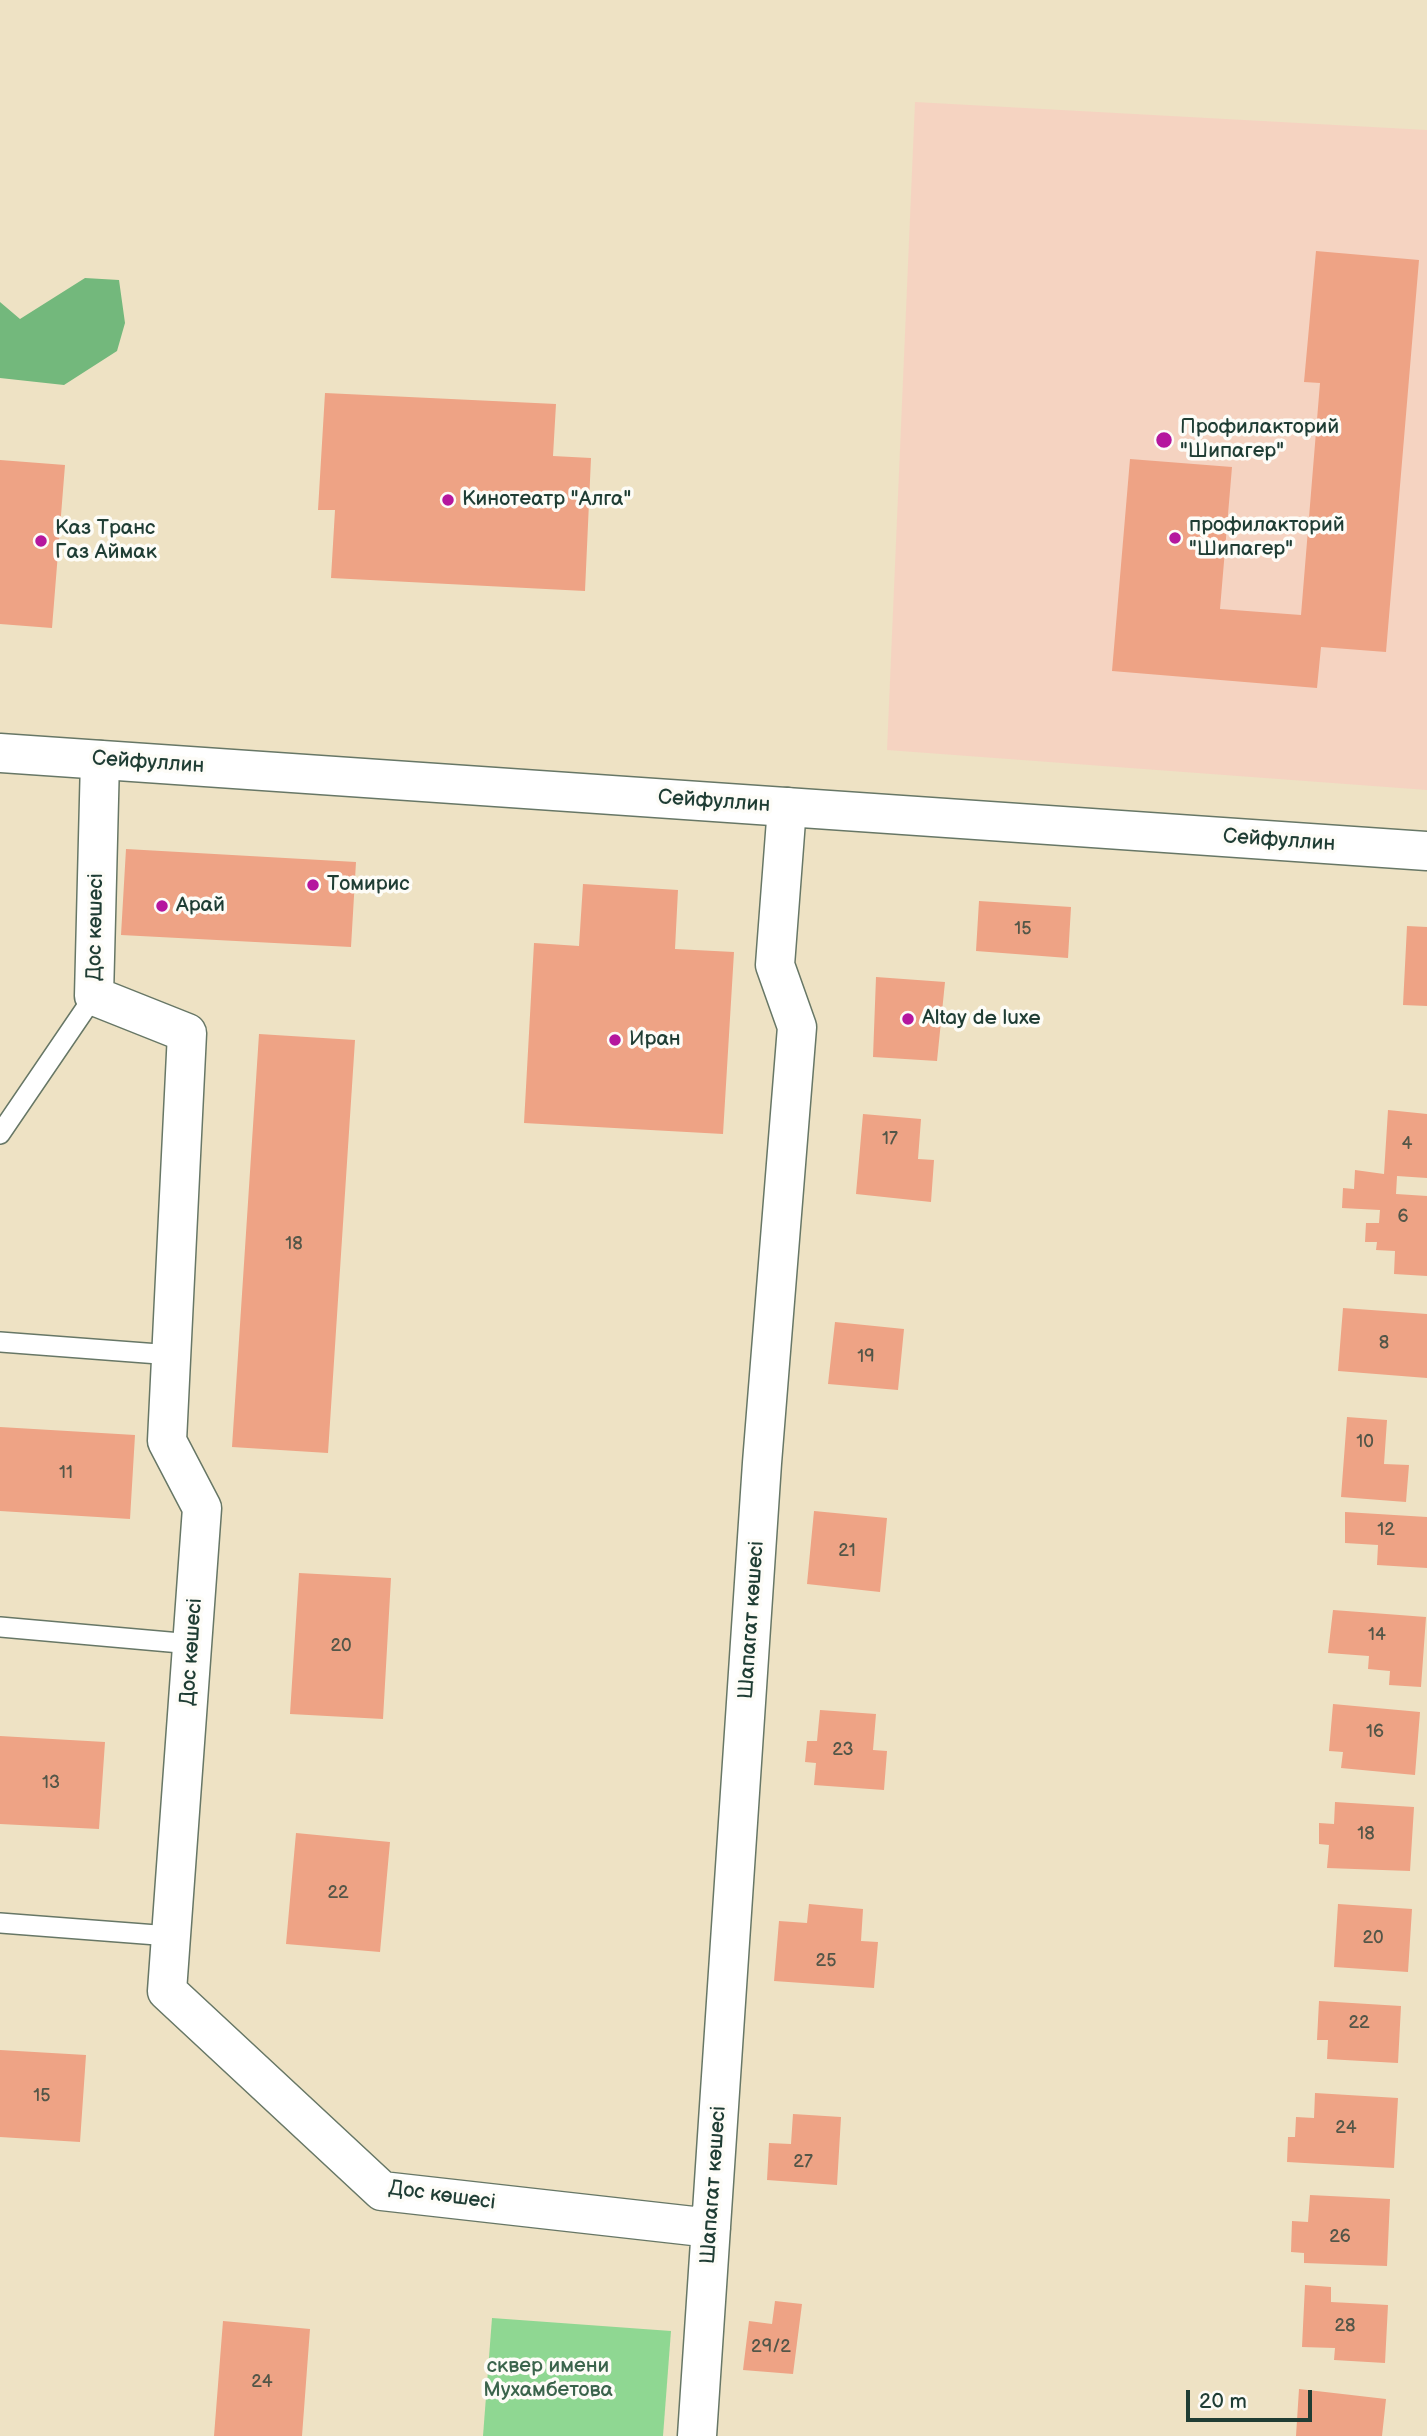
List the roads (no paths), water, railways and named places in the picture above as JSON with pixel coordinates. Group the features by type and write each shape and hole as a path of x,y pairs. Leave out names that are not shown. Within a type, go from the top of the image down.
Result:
{"street":[{"name":"Сейфуллин","path":"0,753 1427,851"},
{"name":"Дос көшесі","path":"100,760 94,996 187,1033 167,1441 202,1508 167,1991 382,2191 711,2228"},
{"name":"Шапагат көшесі","path":"696,2436 761,1477 797,1027 775,965 787,807"}],"lane":[{"path":"0,1134 94,996"},
{"path":"0,1342 172,1355"},
{"path":"0,1628 192,1644"},
{"path":"0,1923 170,1936"}],"place":[{"name":"Профилакторий \"Шипагер\"","path":"1164,440"},
{"name":"Кинотеатр \"Алга\"","path":"448,500"},
{"name":"профилакторий \"Шипагер\"","path":"1175,538"},
{"name":"Каз Транс Газ Аймак","path":"41,541"},
{"name":"Томирис","path":"313,885"},
{"name":"Арай","path":"162,906"},
{"name":"Altay de luxe","path":"908,1019"},
{"name":"Иран","path":"615,1040"}],"park label":[{"name":"сквер имени Мухамбетова","path":"548,2379"}]}
